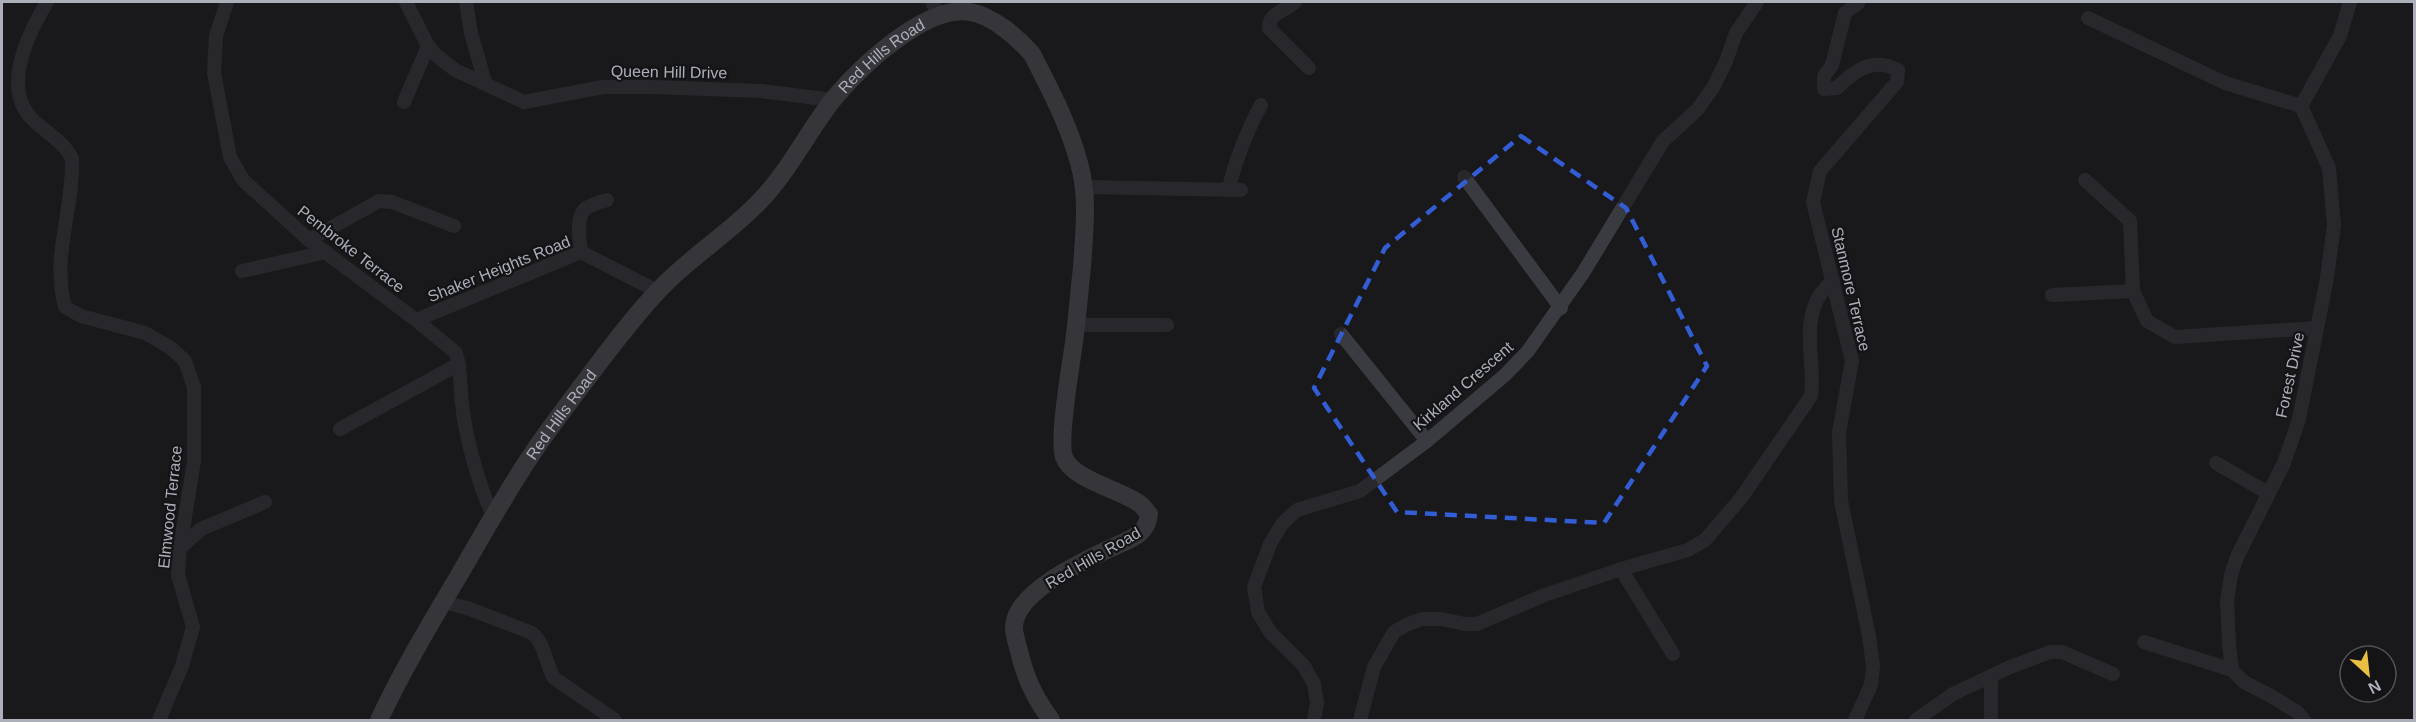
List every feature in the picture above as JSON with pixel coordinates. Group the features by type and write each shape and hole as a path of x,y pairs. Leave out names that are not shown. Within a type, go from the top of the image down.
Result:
{"main road":[{"name":"Red Hills Road","path":"381,719 403,672 493,515 532,454 625,327 687,261 760,201 783,174 833,100 884,48 912,29 935,9 963,6 1000,27 1032,54 1069,133 1080,164 1084,186 1085,220 1077,325 1068,383 1062,447 1064,458 1069,466 1098,485 1140,504 1149,514 1148,526 1140,534 1093,556 1038,589 1025,600 1016,615 1015,637 1029,686 1046,718"}],"street":[{"name":"Elmwood Terrace","path":"47,2 22,49 19,67 20,89 24,109 32,119 67,149 72,158 59,260 60,288 65,307 81,316 145,333 171,348 185,361 194,387 194,461 178,575 193,627 182,666 159,720"},
{"name":"Pembroke Terrace","path":"227,2 216,36 214,73 230,157 243,180 309,240 456,353 459,364"},
{"name":"Queen Hill Drive","path":"406,2 428,46 435,55 455,70 524,102 603,87 761,91 833,100"},
{"path":"466,2 471,33 484,82"},
{"path":"1295,2 1273,16 1269,28 1309,68"},
{"name":"Kirkland Crescent","path":"1314,720 1317,703 1314,684 1304,666 1270,632 1258,612 1254,587 1270,544 1282,524 1297,510 1360,491 1427,441 1505,375 1528,351 1561,308 1663,141 1697,110 1714,86 1736,33 1757,2"},
{"name":"Stanmore Terrace","path":"1855,720 1871,685 1873,666 1841,501 1839,432 1852,361 1814,202 1820,171 1897,82 1898,70 1887,64 1873,64 1852,73 1837,88 1824,89 1824,76 1832,65 1845,13 1859,2"},
{"path":"2088,18 2225,83 2301,106 2340,36 2350,2"},
{"path":"404,102 428,46"},
{"path":"1084,186 1235,190 1235,161 1261,105"},
{"name":"Forest Drive","path":"2232,670 2228,601 2231,575 2236,557 2284,463 2299,420 2327,278 2334,225 2329,168 2301,106"},
{"path":"1464,177 1561,308"},
{"path":"2085,180 2130,222 2133,291 2147,321 2175,337 2316,328"},
{"path":"581,252 579,224 581,214 585,208 607,200"},
{"path":"309,240 379,201 392,202 454,226"},
{"path":"242,271 326,252"},
{"name":"Shaker Heights Road","path":"416,320 581,252 657,291"},
{"path":"1360,720 1374,667 1394,632 1406,625 1422,619 1477,624 1542,596 1621,569 1688,550 1705,540 1741,498 1810,396 1813,382 1812,317 1816,301 1833,280"},
{"path":"2052,295 2133,291"},
{"path":"1077,325 1167,325"},
{"path":"1341,334 1427,441"},
{"path":"340,429 459,364 465,417 480,483 493,515"},
{"path":"2216,463 2268,493"},
{"path":"180,548 201,529 265,502"},
{"path":"1621,569 1673,654"},
{"path":"443,602 467,608 532,633 541,640 549,669 554,678 615,720"},
{"path":"2144,642 2232,670 2244,682 2271,696 2299,718"},
{"path":"1916,720 1953,694 2050,652 2062,652 2113,674"},
{"path":"1991,676 1991,720"}],"highlighted area":[{"path":"1521,136 1626,208 1707,366 1604,523 1397,512 1314,388 1385,248"}]}
